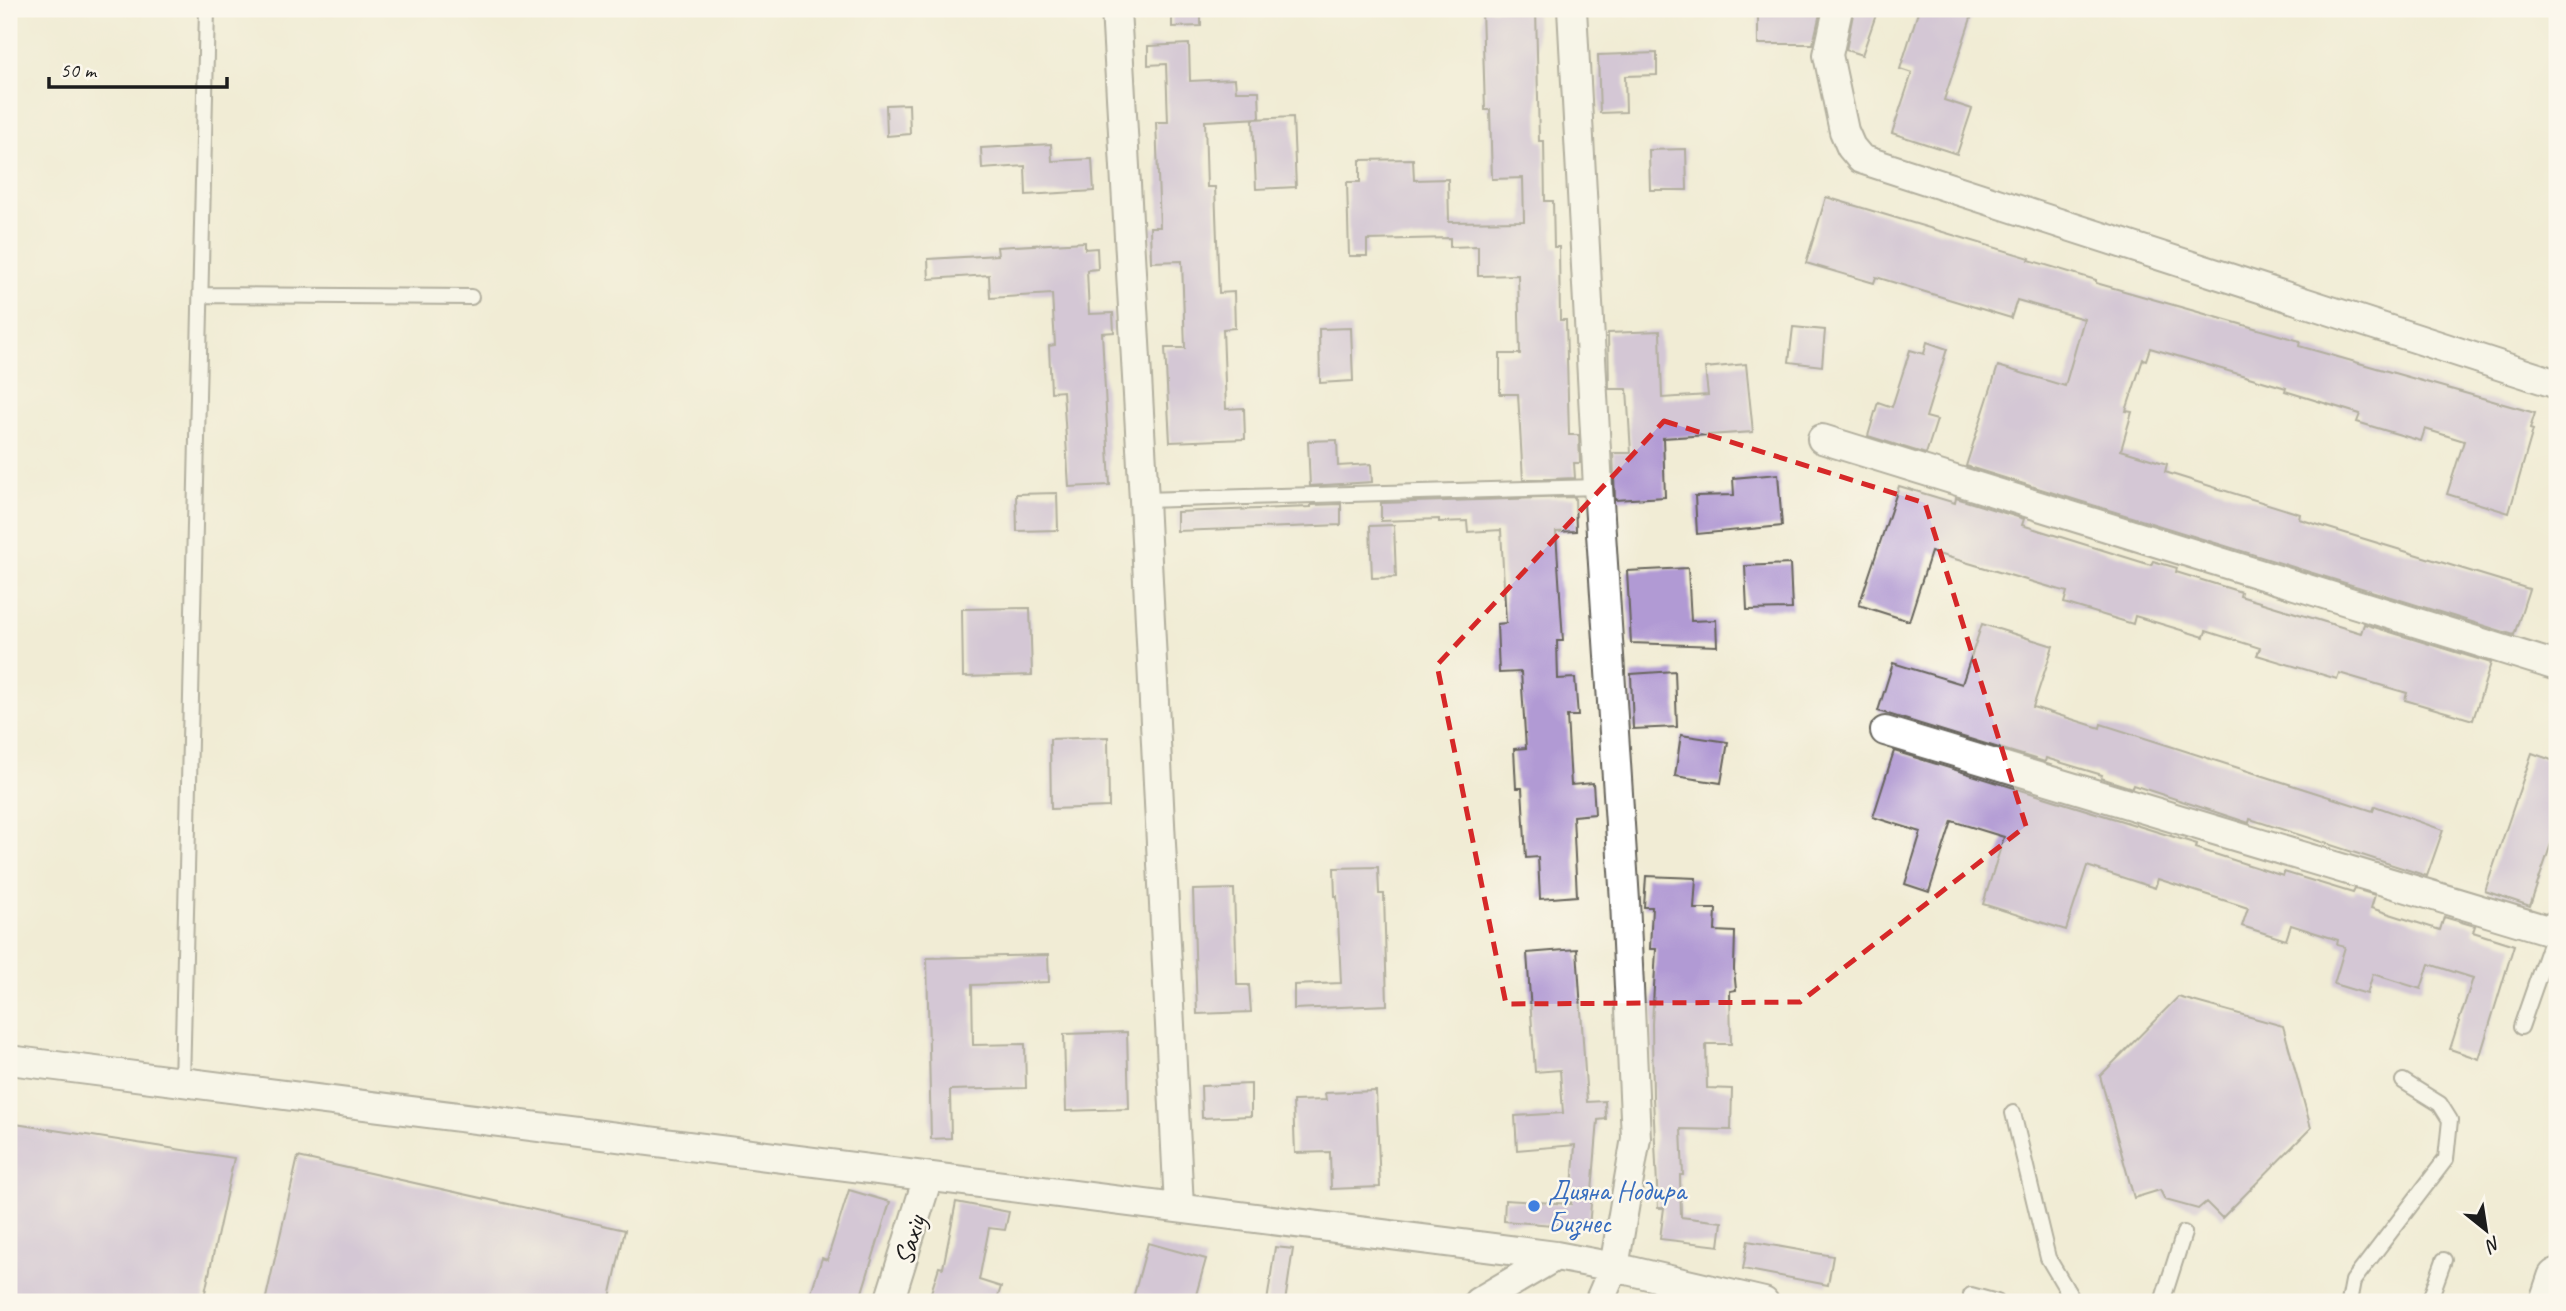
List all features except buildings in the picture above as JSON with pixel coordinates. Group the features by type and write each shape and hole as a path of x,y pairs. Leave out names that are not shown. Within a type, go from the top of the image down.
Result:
{"highway":[{"path":"2549,1302 2557,1278"}],"street":[{"path":"1116,9 1144,500 1179,1207"},
{"path":"1572,9 1598,487 1625,901 1636,1138 1614,1267 1599,1302"},
{"path":"1838,9 1828,55 1844,131 1851,147 1861,159 2557,384"},
{"path":"1822,439 2557,666"},
{"path":"1885,731 2556,928"},
{"path":"9,1060 1556,1256 1764,1302"},
{"name":"Saxiy","path":"889,1302 928,1177"},
{"path":"1478,1302 1556,1256"}],"lane":[{"path":"182,1084 207,9"},
{"path":"201,295 471,297"},
{"path":"1144,500 1598,487"},
{"path":"2521,1027 2556,928"},
{"path":"2349,1302 2353,1282 2446,1159 2450,1120 2440,1104 2403,1081"},
{"path":"2013,1113 2048,1258 2074,1302"},
{"path":"2162,1302 2183,1233"},
{"path":"2429,1302 2444,1260"},
{"path":"1971,1295 1997,1302"}],"highlighted area":[{"path":"1664,421 1925,503 2026,826 1800,1002 1506,1004 1437,665"}],"place":[{"name":"Дияна Нодира Бизнес","path":"1534,1206"}]}
